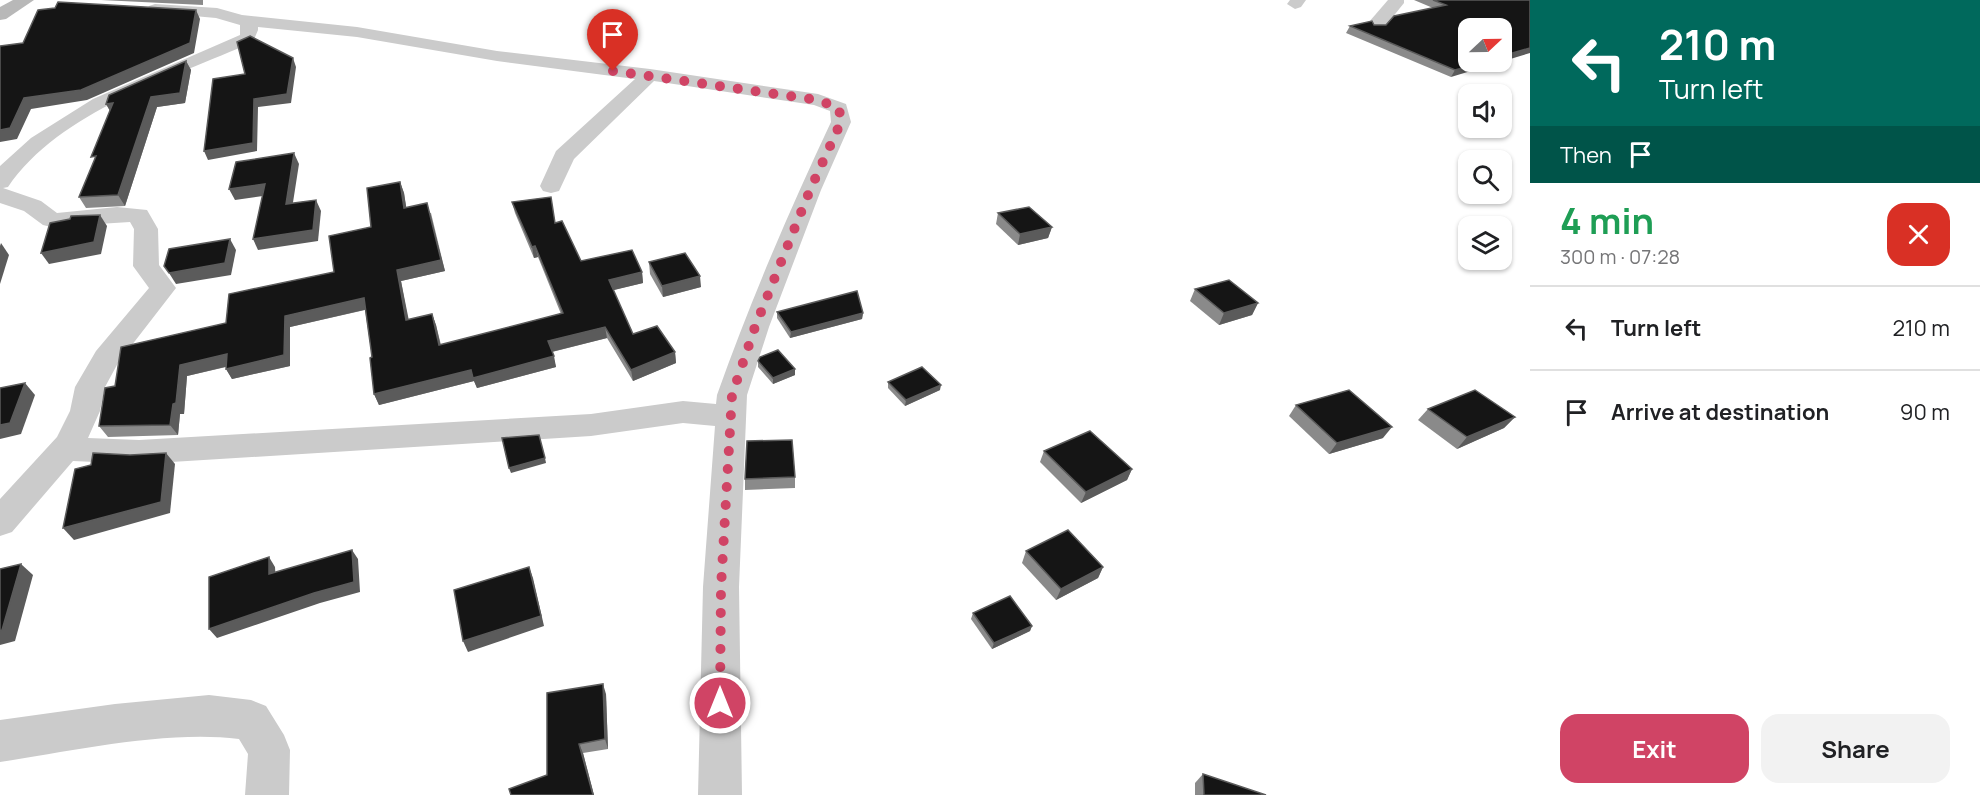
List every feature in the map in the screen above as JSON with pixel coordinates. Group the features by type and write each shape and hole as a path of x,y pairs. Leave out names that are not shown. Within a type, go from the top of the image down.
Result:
{"main road":[{"path":"0,15 25,0"}],"street":[{"path":"1377,25 1377,22 1396,3 1396,0"},
{"path":"137,8 217,13 239,12 497,56 650,75 818,100 839,108 841,122 810,190 755,327 732,395 721,587 720,795"},
{"path":"0,182 7,171 36,144 78,114 123,89 247,38 250,30 248,22 239,12"},
{"path":"551,186 564,156 650,75"},
{"path":"0,194 40,208 51,220 83,219 119,213 139,215 146,230 146,266 163,288 106,358 90,387 85,411 64,449 0,522"},
{"path":"64,449 139,452 591,425 682,412 730,416"},
{"path":"0,741 115,724 209,715 251,720 269,750 267,795"}],"building":[{"path":"1433,0 1530,0 1530,48 1512,53 1512,18 1458,18 1458,69 1455,70 1350,26 1372,21 1374,25 1386,25 1394,16 1446,5"},
{"path":"58,2 196,10 190,43 81,90 24,98 10,128 0,130 0,46 23,43 38,10 55,8"},
{"path":"250,36 293,58 287,94 254,99 253,143 204,151 213,79 245,74 237,42"},
{"path":"186,61 180,93 151,97 118,195 79,197 96,156 91,157 113,103 106,104 109,95"},
{"path":"294,153 286,204 316,200 313,230 253,239 265,184 229,189 236,162"},
{"path":"400,182 404,208 427,203 441,260 397,270 406,320 432,314 439,345 563,313 535,246 532,247 512,202 551,197 555,223 562,221 581,261 632,250 642,272 609,280 633,334 657,326 675,352 631,370 605,327 548,341 554,356 473,378 471,370 374,394 370,358 372,357 364,298 285,316 284,355 226,369 227,354 180,365 176,403 173,404 170,425 99,426 105,388 115,386 121,347 226,323 229,294 334,272 329,236 371,227 367,188"},
{"path":"1029,207 1052,227 1020,234 998,213"},
{"path":"100,215 94,242 41,253 50,223 70,219 71,216"},
{"path":"230,239 225,263 169,273 164,266 169,249"},
{"path":"685,253 700,276 662,286 649,262"},
{"path":"1229,280 1258,303 1224,313 1195,289"},
{"path":"857,291 863,313 791,332 777,312"},
{"path":"778,350 795,369 773,378 758,361 760,357"},
{"path":"922,367 941,385 906,400 888,382"},
{"path":"25,383 10,423 0,425 0,388"},
{"path":"1349,390 1392,427 1337,443 1296,405"},
{"path":"1475,390 1515,417 1467,437 1428,409"},
{"path":"1090,431 1132,469 1086,492 1044,451"},
{"path":"539,435 545,458 509,468 502,438"},
{"path":"792,440 795,477 745,479 747,441"},
{"path":"93,453 130,455 166,453 161,502 63,528 75,469 91,465"},
{"path":"1068,530 1103,567 1061,589 1026,551"},
{"path":"352,550 354,582 314,593 209,629 209,577 269,557 269,574"},
{"path":"21,564 2,630 0,631 0,569"},
{"path":"529,567 541,616 463,641 454,590"},
{"path":"1010,596 1032,626 994,643 973,613"},
{"path":"603,684 605,739 579,744 593,795 511,795 509,789 547,775 547,693"},
{"path":"1203,774 1266,795 1204,795"}],"route":[{"path":"613,71 818,100 839,108 841,122 810,190 755,327 732,395 721,587 720,703"}]}
